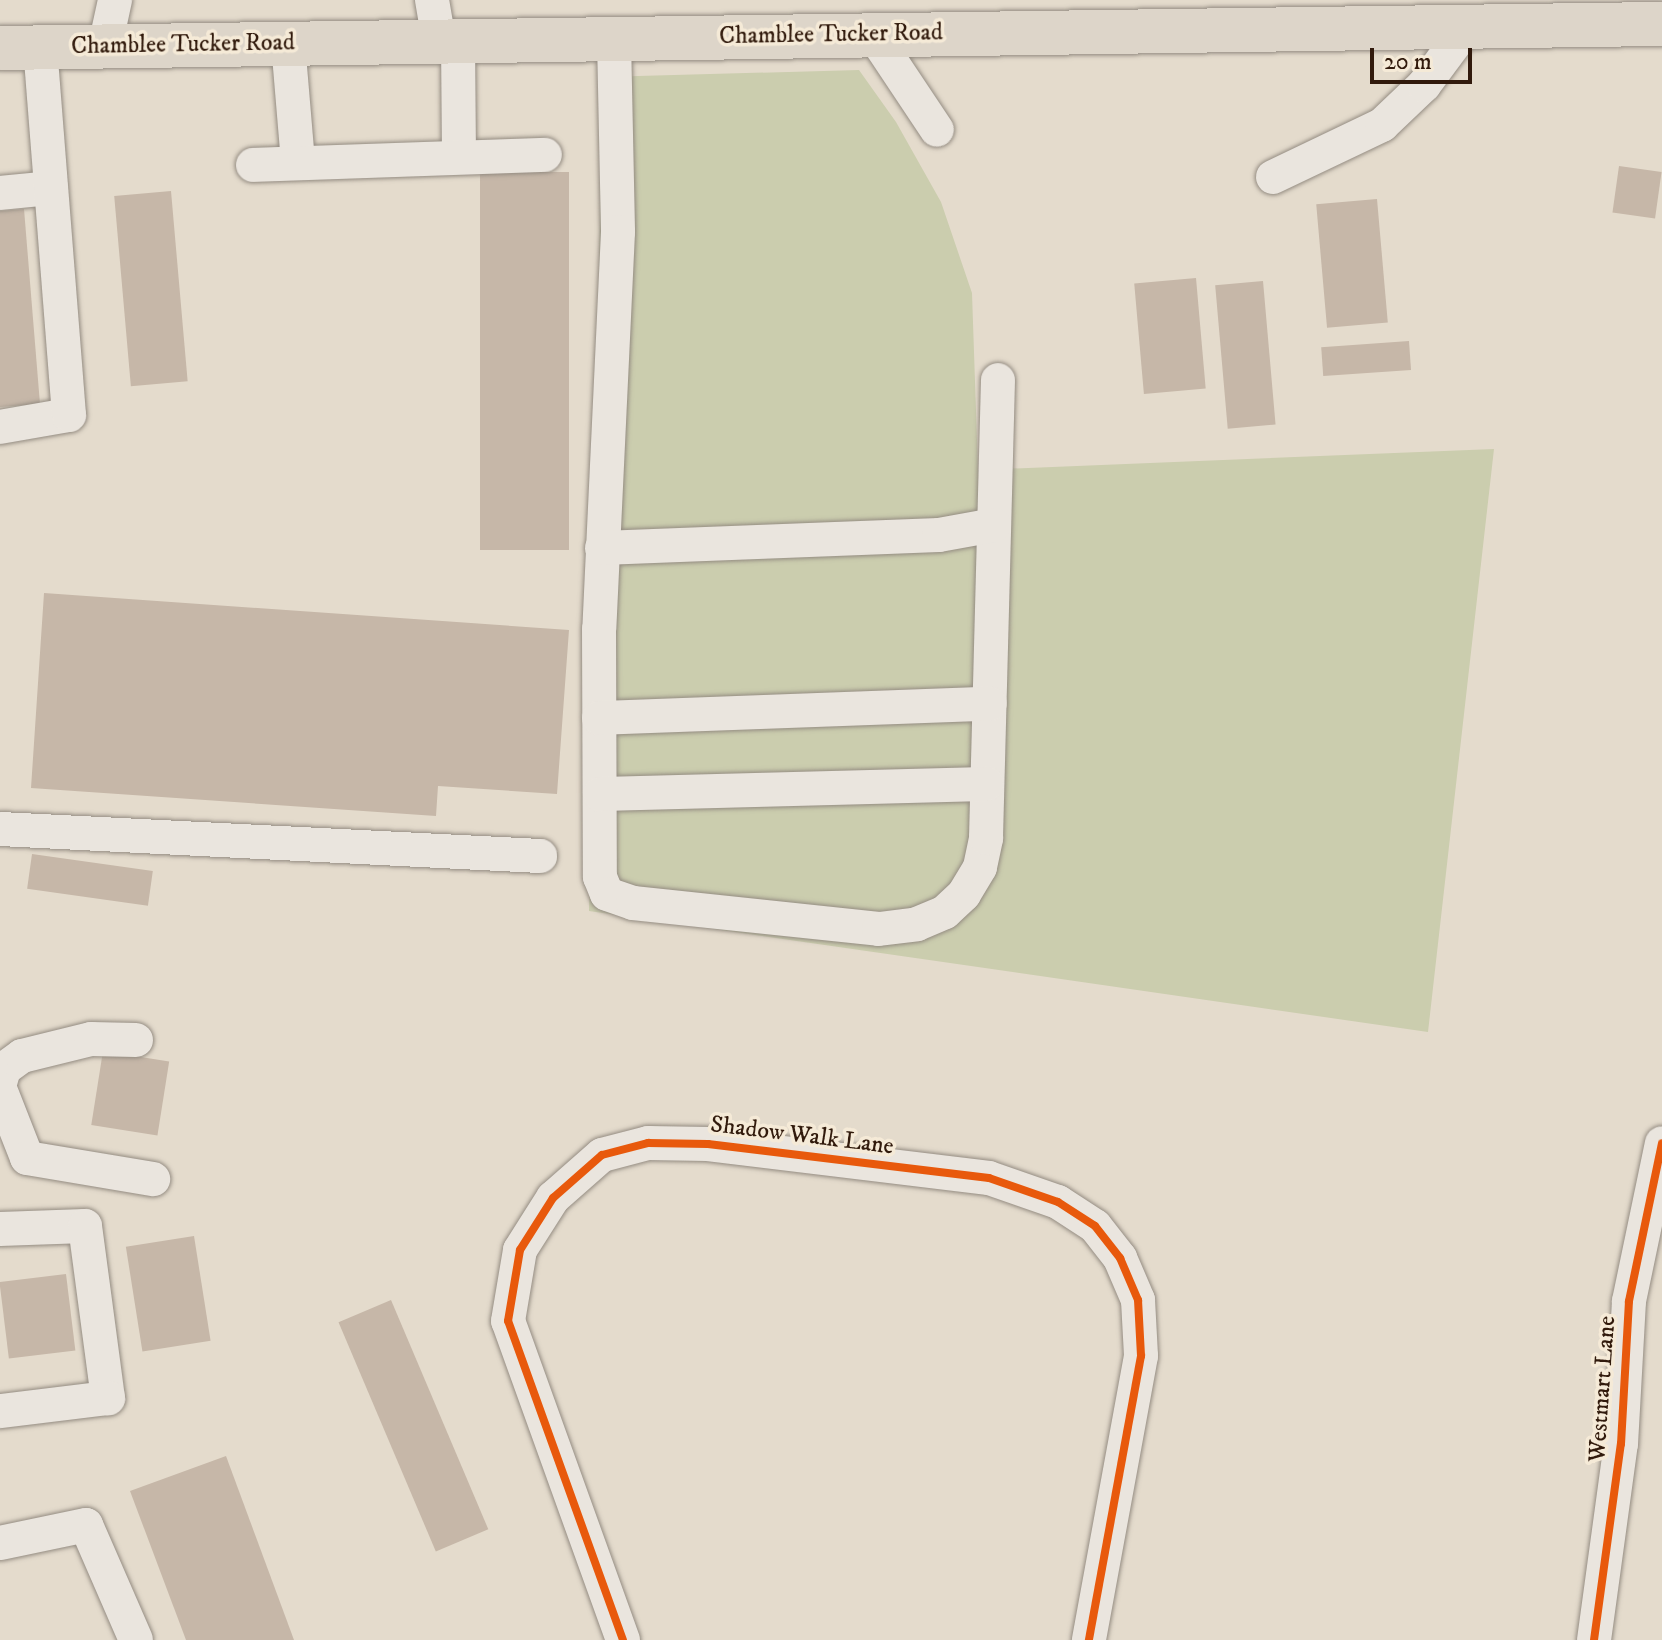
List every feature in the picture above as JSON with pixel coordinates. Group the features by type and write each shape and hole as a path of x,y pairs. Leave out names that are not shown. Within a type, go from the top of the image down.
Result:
{"main road":[{"name":"Chamblee Tucker Road","path":"20,48 288,43 443,27 614,39 1609,12 1662,24"}],"street":[{"path":"105,46 115,0"},
{"path":"1273,177 1382,125 1424,85 1443,18"},
{"path":"443,27 459,157"},
{"path":"873,34 937,130"},
{"path":"614,39 618,232 602,548 599,718 600,877 607,894 633,903 879,929 917,924 945,912 964,894 980,867 987,784 998,380"},
{"path":"288,43 298,162"},
{"path":"0,427 69,415 51,188 20,48"},
{"path":"253,165 545,155"},
{"path":"0,193 51,188"},
{"path":"602,548 939,535 994,525"},
{"path":"599,718 990,704"},
{"path":"600,794 987,784"},
{"path":"0,829 540,856"},
{"path":"0,1083 4,1069 22,1056 91,1039 136,1040"},
{"path":"0,1089 27,1158 153,1179"},
{"name":"Shadow Walk Lane","path":"623,1640 508,1321 520,1250 553,1198 602,1155 648,1143 708,1144 989,1178 1058,1202 1095,1226 1120,1258 1138,1300 1141,1356 1089,1640"},
{"name":"Westmart Lane","path":"1594,1640 1621,1444 1629,1301 1662,1143"},
{"path":"0,1229 85,1226 108,1398 0,1411"},
{"path":"0,1543 86,1525 136,1640"}],"green space":[{"path":"859,70 896,122 941,202 972,293 978,470 1494,449 1428,1032 589,911 602,77"}],"building":[{"path":"1619,166 1662,172 1655,219 1612,213"},
{"path":"480,172 569,172 569,550 480,550"},
{"path":"171,191 188,381 131,386 114,196"},
{"path":"1377,199 1388,323 1327,328 1316,204"},
{"path":"24,209 40,404 0,407 0,211"},
{"path":"1196,278 1206,389 1144,394 1134,283"},
{"path":"1263,281 1276,424 1228,429 1215,285"},
{"path":"1409,341 1411,370 1323,376 1321,347"},
{"path":"44,593 569,630 557,794 438,786 436,816 31,788"},
{"path":"32,854 153,871 148,906 27,889"},
{"path":"103,1051 169,1061 157,1136 91,1125"},
{"path":"194,1236 211,1341 142,1351 126,1247"},
{"path":"66,1274 75,1350 9,1359 0,1282"},
{"path":"391,1300 488,1529 436,1551 339,1322"},
{"path":"226,1456 294,1640 186,1640 130,1491"}],"cycle path":[{"path":"623,1640 508,1321 520,1250 553,1198 602,1155 648,1143 708,1144 989,1178 1058,1202 1095,1226 1120,1258 1138,1300 1141,1356 1089,1640"},
{"path":"1594,1640 1621,1444 1629,1301 1662,1143"}]}
